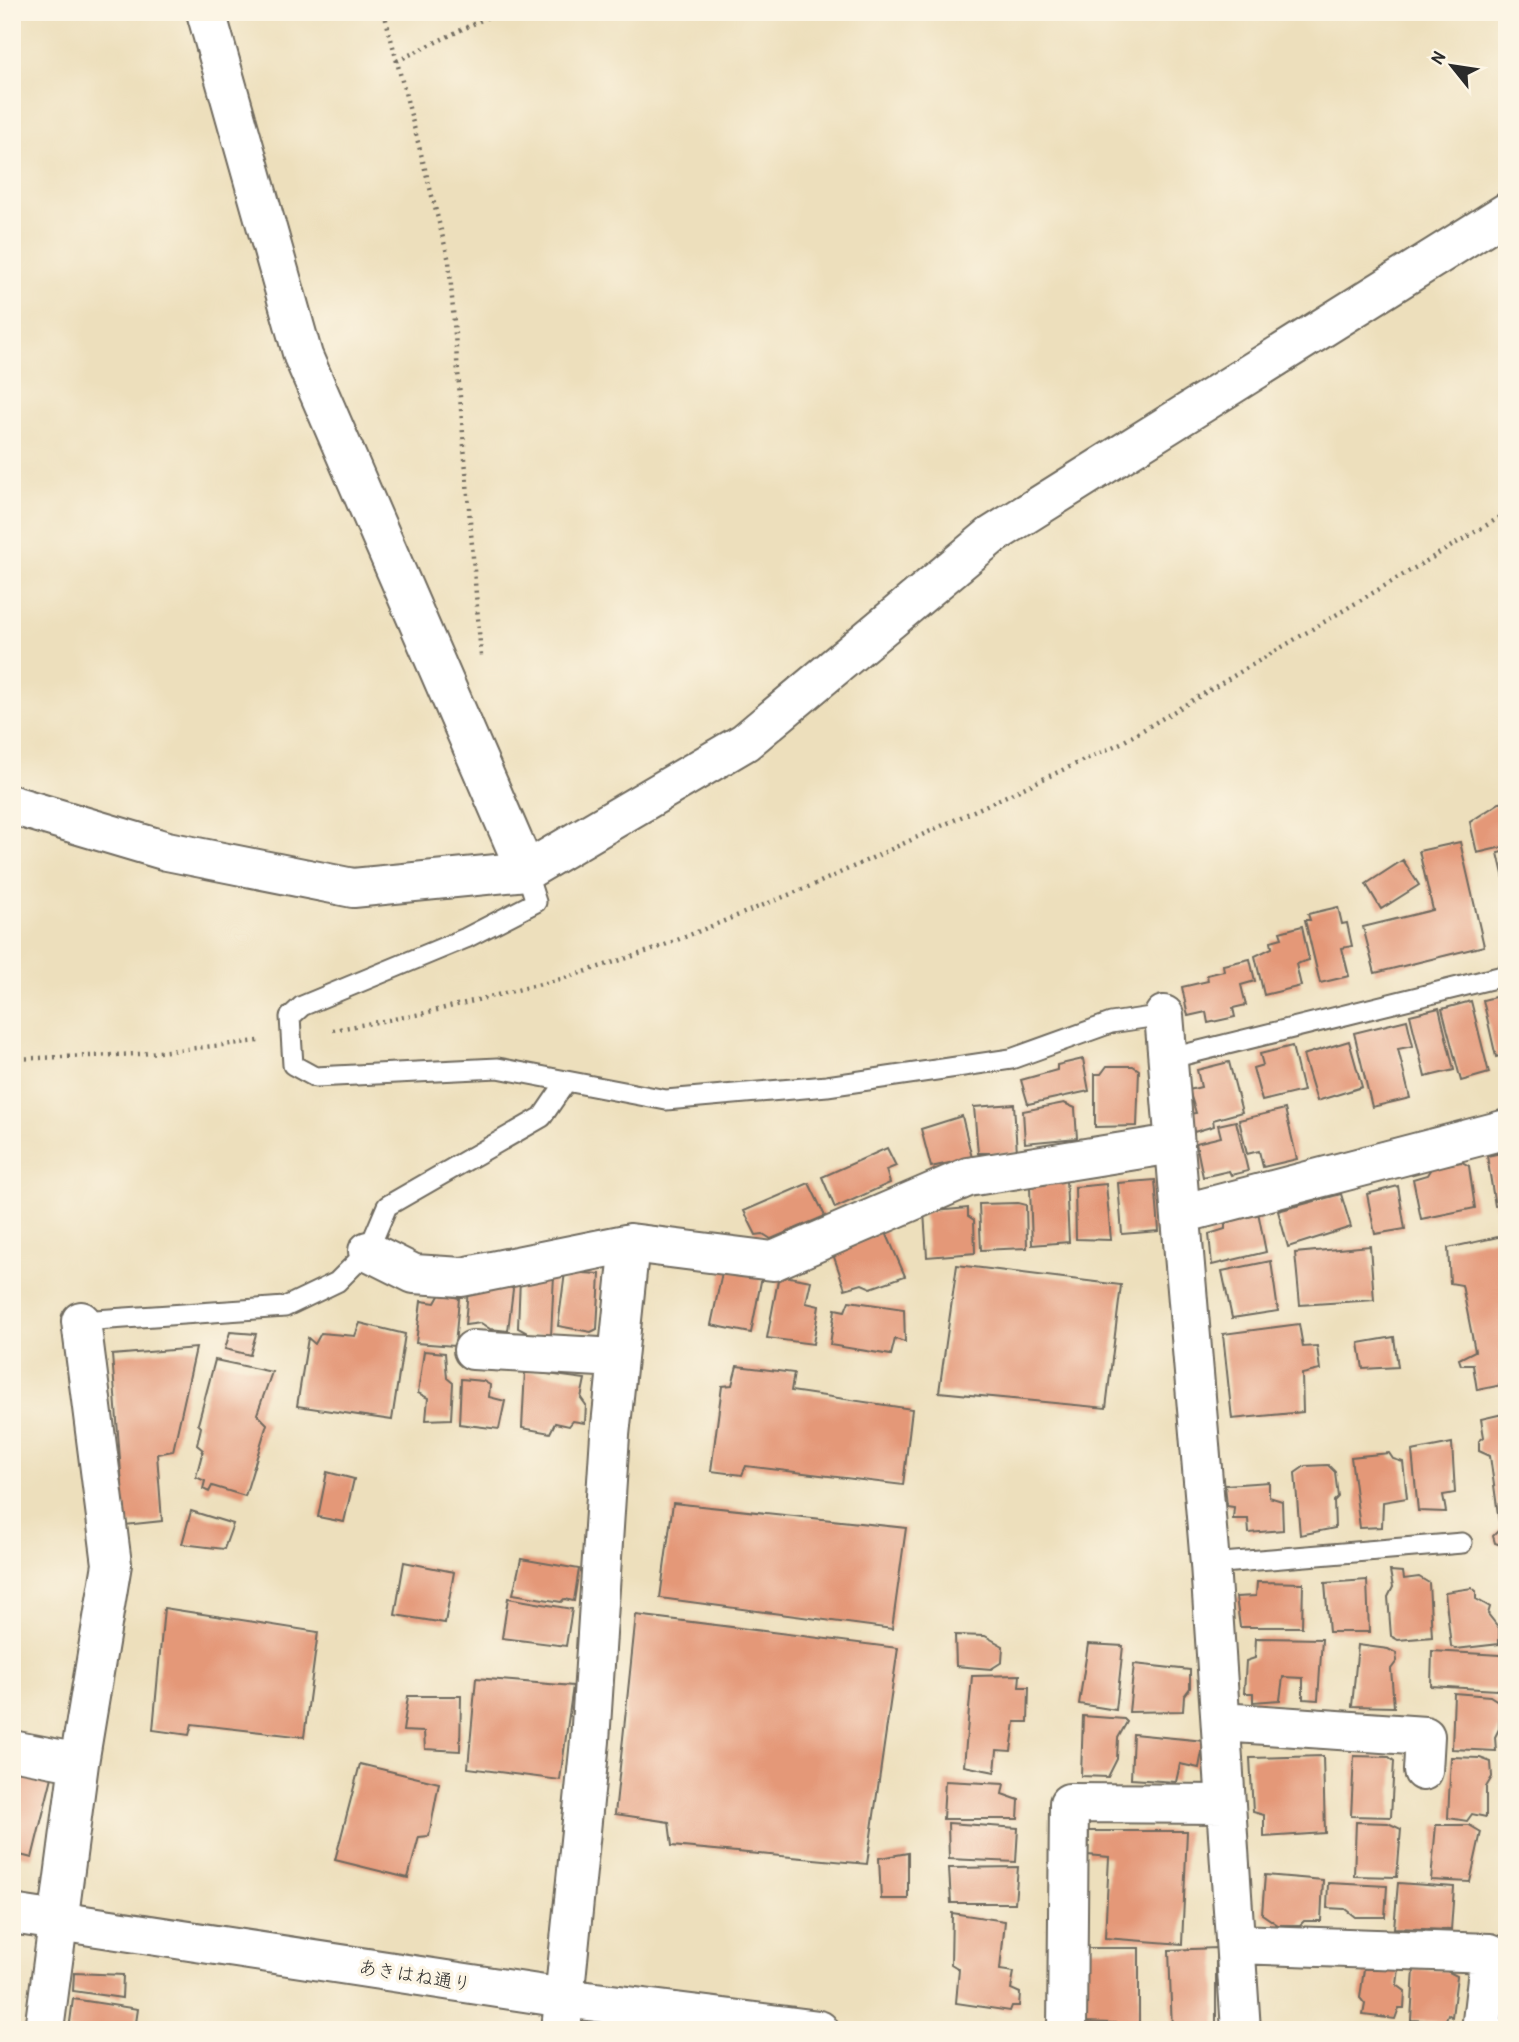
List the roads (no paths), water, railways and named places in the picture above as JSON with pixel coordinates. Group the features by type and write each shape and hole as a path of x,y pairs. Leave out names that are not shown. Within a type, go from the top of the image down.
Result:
{"street":[{"path":"206,12 303,356 526,871"},
{"path":"12,805 167,851 354,888 526,871 745,742 991,536 1507,212"},
{"path":"1164,1015 1210,1564 1241,2030"},
{"path":"1181,1214 1507,1129"},
{"path":"368,1251 414,1274 462,1277 630,1243 773,1261 968,1177 1173,1144"},
{"path":"562,2014 590,1741 618,1358 630,1243"},
{"path":"44,2030 79,1763 112,1564 81,1321"},
{"path":"473,1350 618,1358"},
{"path":"1221,1722 1425,1736 1423,1772"},
{"path":"12,1750 79,1763"},
{"path":"1068,2030 1069,1803 1226,1804"},
{"name":"あきはね通り","path":"12,1914 562,2014 818,2030"},
{"path":"1236,1944 1490,1953 1480,2030"}],"lane":[{"path":"526,871 536,902 466,938 302,1006 290,1017 293,1065 315,1077 498,1068 666,1101 827,1087 1011,1059 1111,1023 1164,1015"},
{"path":"1167,1059 1507,975"},
{"path":"81,1321 285,1307 337,1282 368,1251 387,1206 542,1117 566,1082"},
{"path":"1210,1564 1462,1543"}]}
